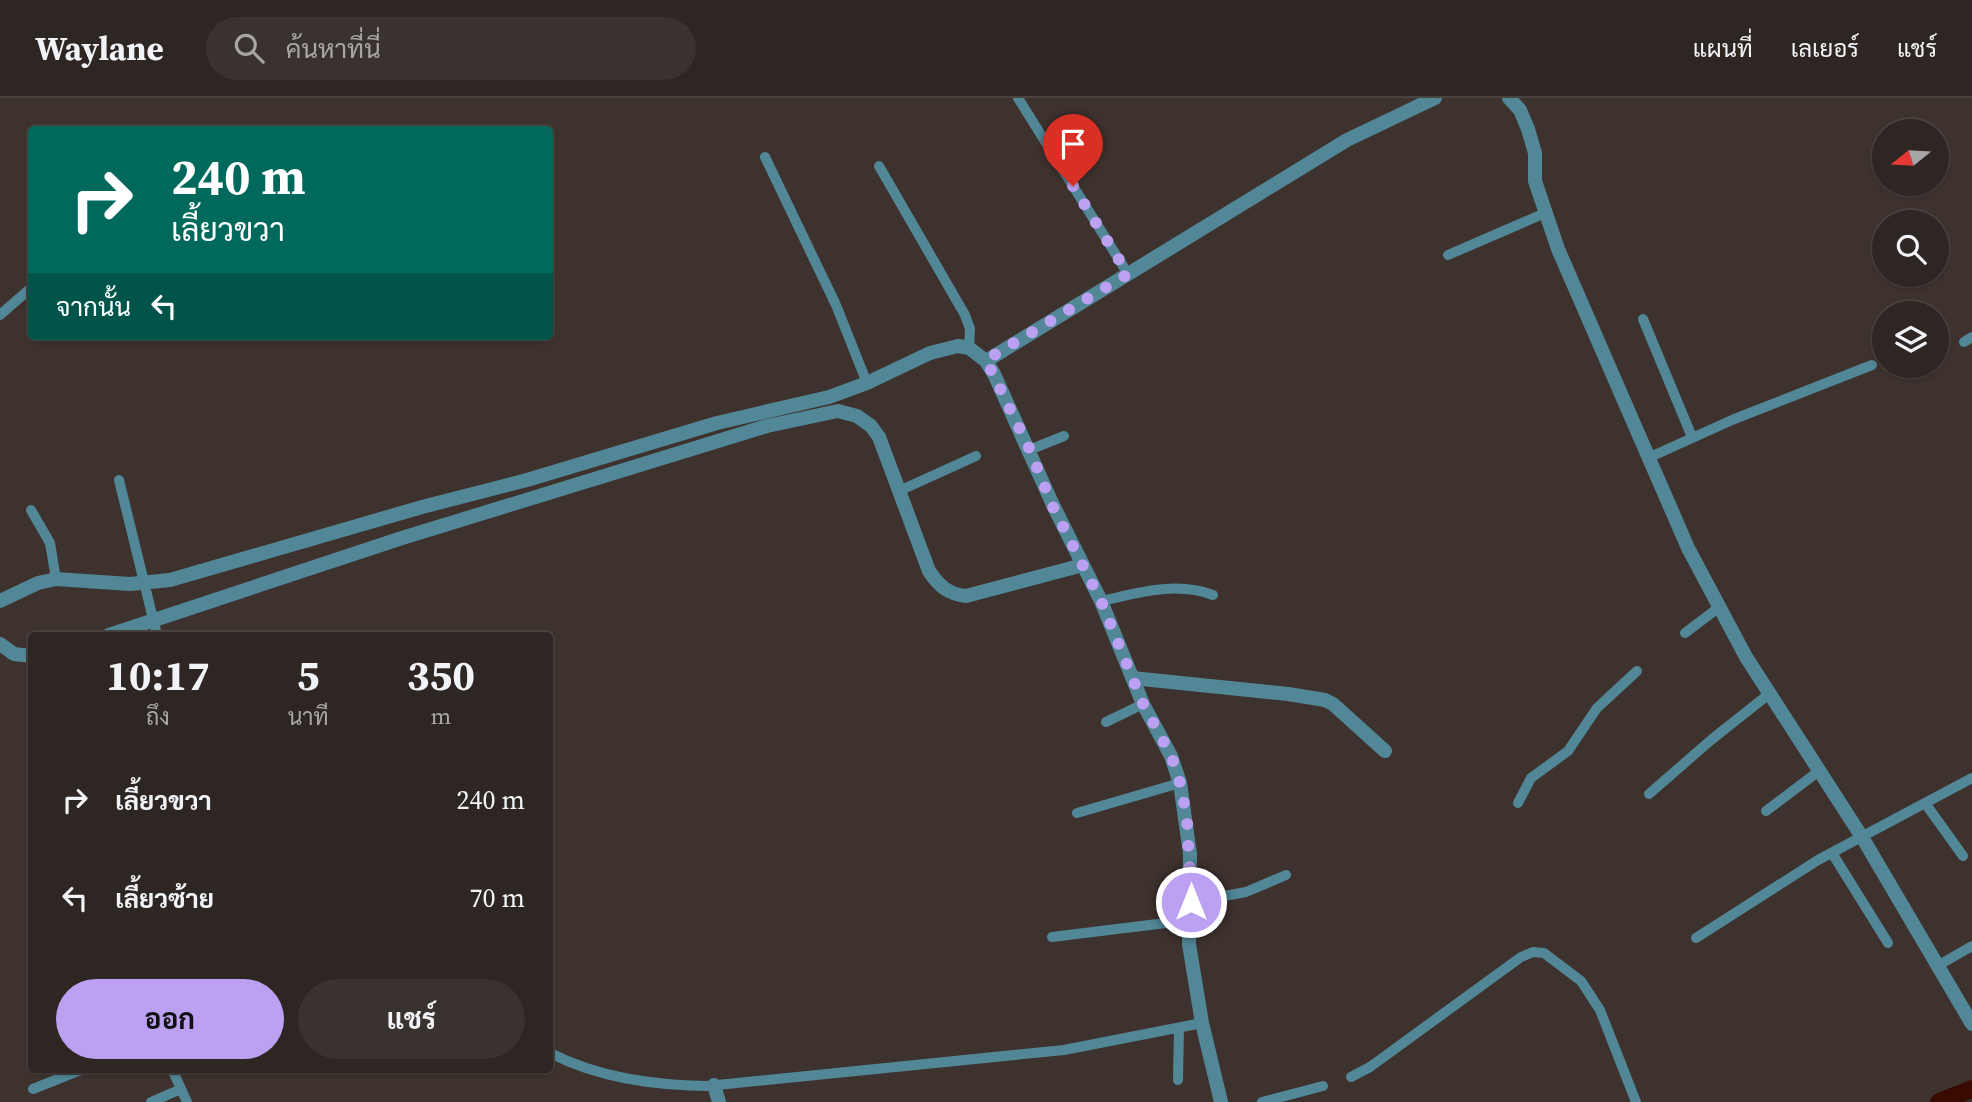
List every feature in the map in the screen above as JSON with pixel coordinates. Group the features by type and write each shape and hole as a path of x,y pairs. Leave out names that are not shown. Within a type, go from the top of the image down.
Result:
{"street":[{"path":"986,360 1347,140 1434,98"},
{"path":"1509,98 1520,110 1528,129 1535,153 1535,181 1545,213 1597,341 1688,548 1718,608 1769,694 1862,836 1972,1024"},
{"path":"1,599 38,583 56,579 130,584 170,580 705,427 829,397 867,383 930,353 958,346 969,348 986,360 1030,450 1052,505 1101,601 1143,704 1171,755 1187,819 1191,902 1189,944 1202,1023 1221,1102"},
{"path":"118,632 402,538 767,426 838,411 857,416 871,426 879,437 929,571 937,583 952,594 967,596 1083,565"},
{"path":"0,644 14,654 28,656"},
{"path":"1132,678 1325,700 1333,704 1385,751"},
{"path":"714,1085 719,1102"}],"lane":[{"path":"1018,98 1128,274"},
{"path":"765,158 840,315 867,383"},
{"path":"878,166 965,315 970,330 969,348"},
{"path":"1448,255 1545,213"},
{"path":"0,315 28,290"},
{"path":"1643,319 1692,437"},
{"path":"1648,458 1692,437 1872,365"},
{"path":"1030,450 1064,436"},
{"path":"899,491 976,456"},
{"path":"119,481 156,632"},
{"path":"31,510 50,543 56,579"},
{"path":"1101,601 1171,588 1197,589 1213,595"},
{"path":"1685,633 1718,608"},
{"path":"1518,803 1531,778 1568,751 1597,708 1637,671"},
{"path":"1649,794 1769,694"},
{"path":"1106,722 1143,704"},
{"path":"1766,811 1819,771"},
{"path":"1696,939 1832,853 1972,778"},
{"path":"1077,813 1180,783"},
{"path":"1925,803 1963,856"},
{"path":"1832,853 1888,943"},
{"path":"1191,902 1233,895 1286,875"},
{"path":"1052,937 1190,920"},
{"path":"1939,965 1972,946"},
{"path":"1351,1077 1370,1068 1521,957 1533,952 1545,953 1581,981 1600,1010 1636,1102"},
{"path":"553,1054 590,1070 630,1079 668,1085 714,1085 1064,1050 1202,1023"},
{"path":"1178,1080 1179,1028"},
{"path":"33,1089 73,1073"},
{"path":"174,1073 187,1102"},
{"path":"1262,1102 1323,1086"},
{"path":"151,1102 181,1089"}],"waterway":[{"path":"1939,1102 1972,1089"}],"route":[{"path":"1073,186 1128,274 986,360 1030,450 1052,505 1101,601 1143,704 1171,755 1187,819 1191,902"}]}
